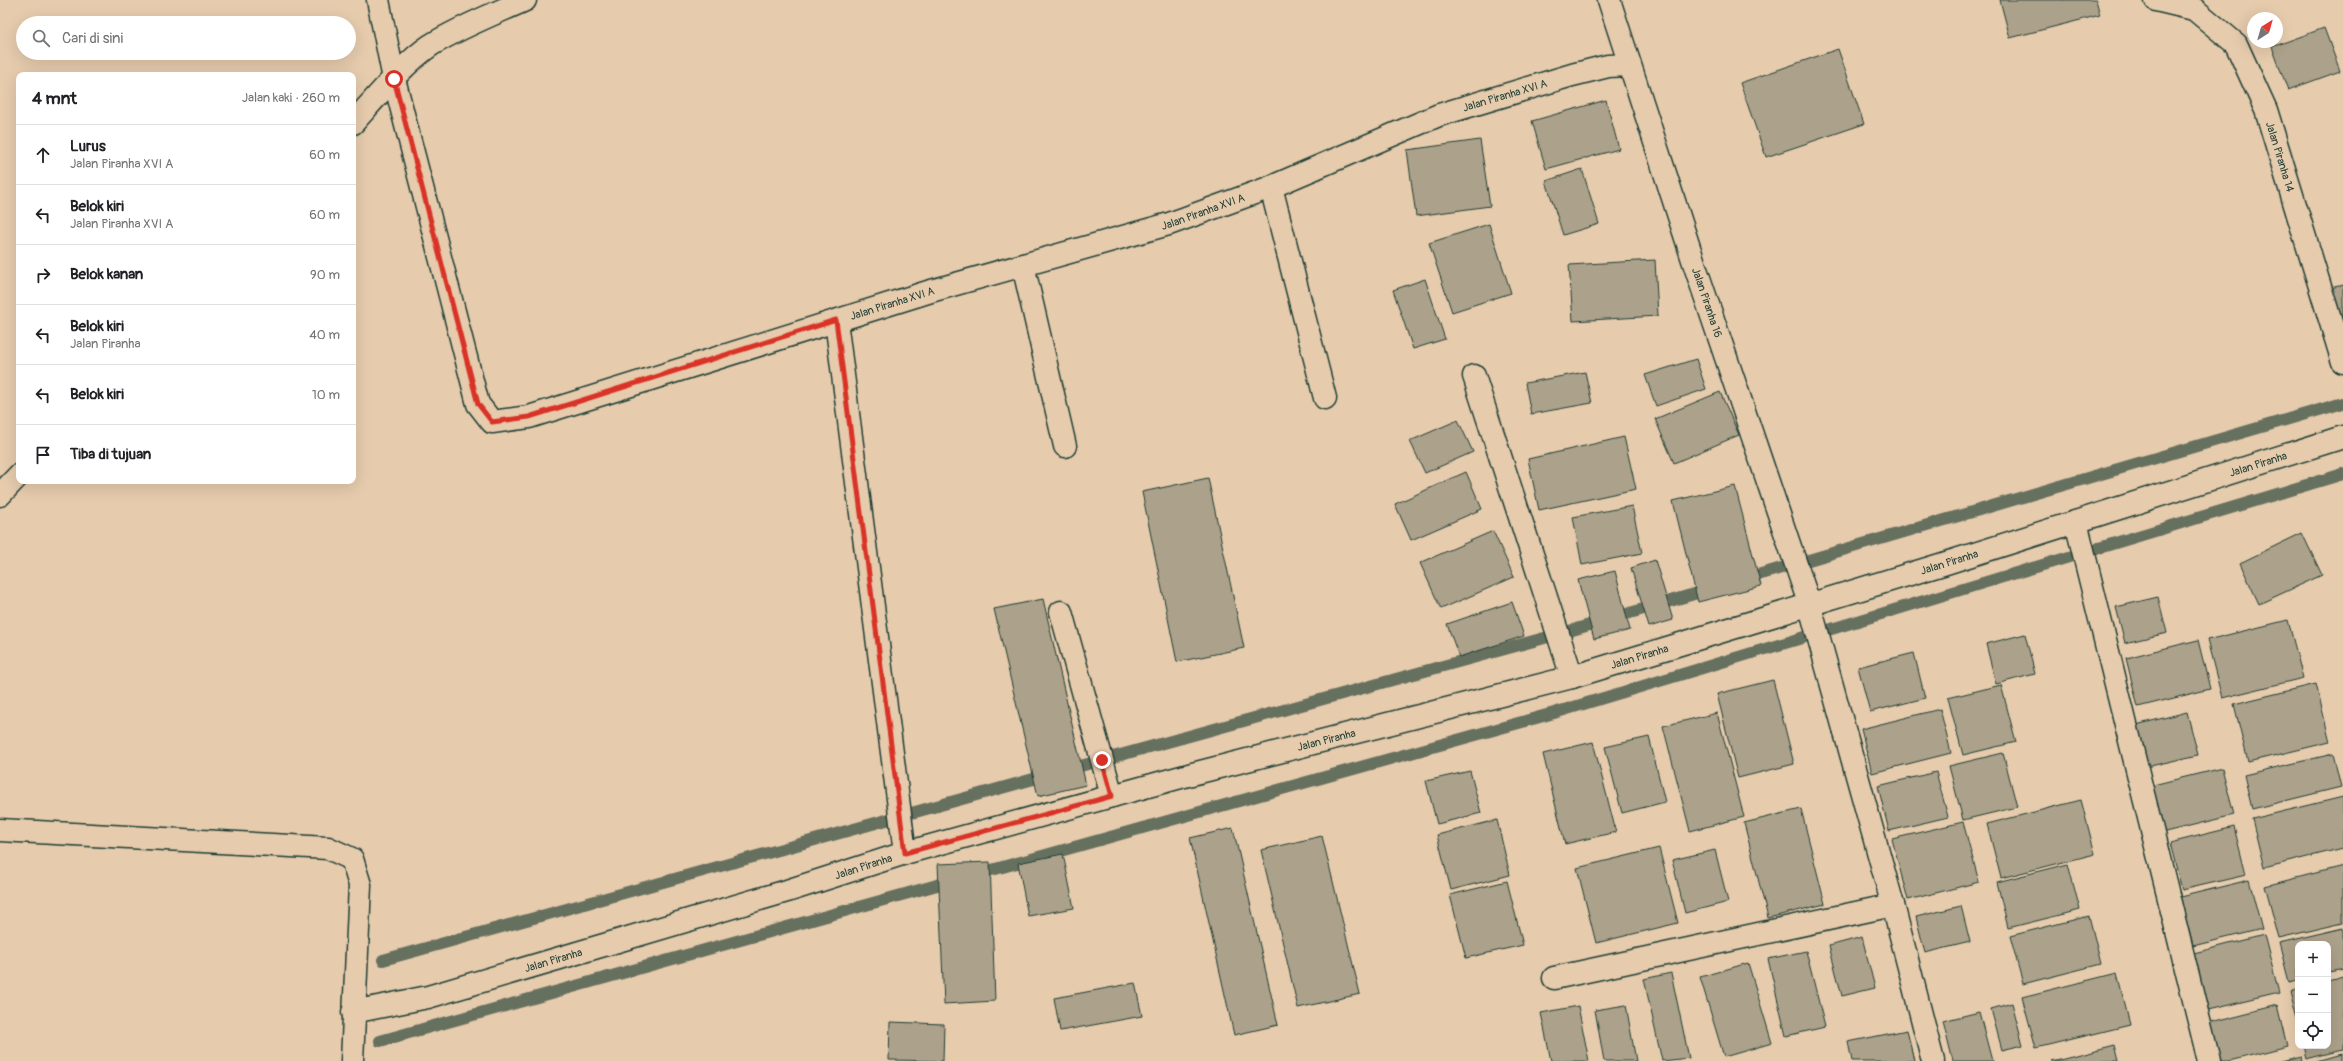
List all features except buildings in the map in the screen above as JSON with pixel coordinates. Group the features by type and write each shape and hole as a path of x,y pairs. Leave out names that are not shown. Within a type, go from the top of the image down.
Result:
{"street":[{"path":"378,0 394,79"},
{"path":"356,120 394,79 430,46 487,17 525,0"},
{"name":"Jalan Piranha 16","path":"1609,0 1809,603 1893,906 1933,1061"},
{"name":"Jalan Piranha 14","path":"2156,0 2194,9 2236,44 2266,110 2343,362"},
{"name":"Jalan Piranha XVI A","path":"394,79 478,404 492,422 529,417 836,320 1169,224 1271,188 1439,115 1572,75 1608,66 1629,64"},
{"path":"1271,188 1325,398"},
{"path":"1023,265 1066,446"},
{"path":"836,320 905,853"},
{"path":"1474,376 1572,677"},
{"name":"Jalan Piranha","path":"353,1012 428,997 779,893 905,853 1112,796 1572,677 2342,440"},
{"path":"0,495 16,478"},
{"path":"2076,522 2209,1061"},
{"path":"1061,612 1112,796"},
{"path":"0,830 328,848 352,860 360,885 353,1012 352,1061"},
{"path":"1554,978 1893,906"}],"waterway":[{"path":"1744,579 2343,403"},
{"path":"974,875 1554,713 2343,474"},
{"path":"1066,770 1559,634 1711,589"},
{"path":"383,960 1048,775"},
{"path":"380,1041 955,880"}],"route":[{"path":"394,79 478,404 492,422 529,417 836,320 905,853 1112,796 1102,760"}]}
